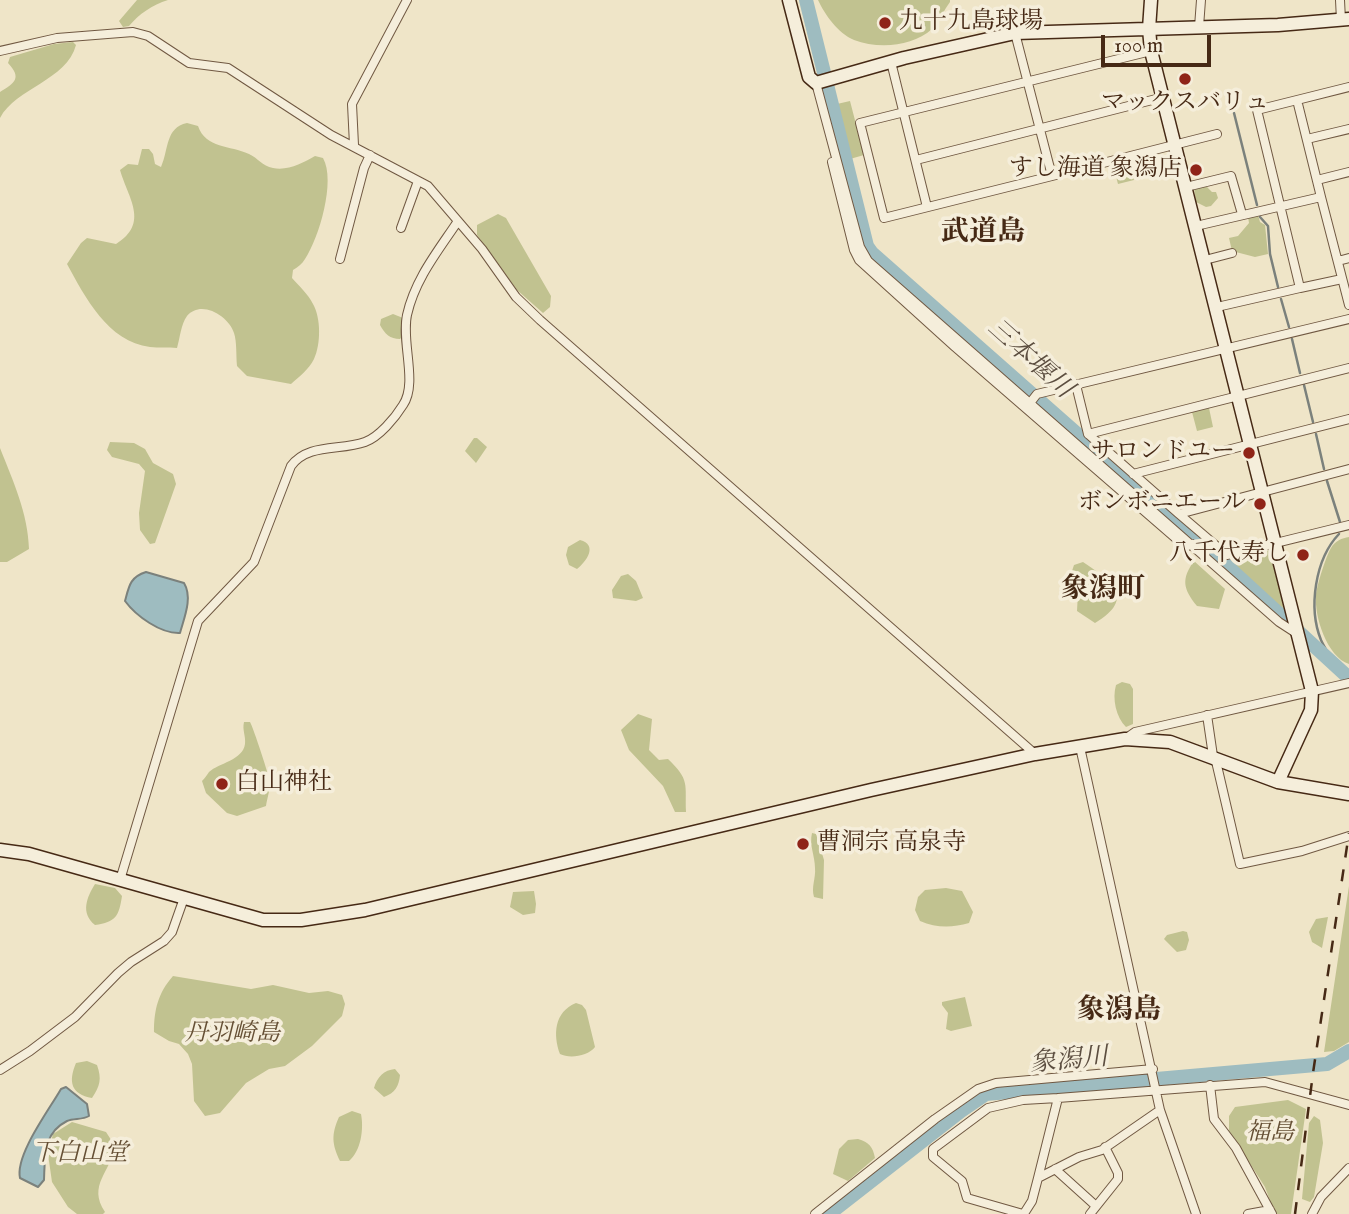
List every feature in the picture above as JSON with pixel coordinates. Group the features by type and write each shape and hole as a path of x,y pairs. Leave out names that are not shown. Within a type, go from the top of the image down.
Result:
{"street":[{"path":"354,145 352,104 407,0"},
{"path":"789,0 860,247 868,261 1279,622 1298,630"},
{"path":"1152,0 1149,29 1151,51 1312,691 1311,710 1278,782"},
{"path":"1199,27 1201,0"},
{"path":"815,84 891,62 1015,33 1345,20 1340,0"},
{"path":"0,51 57,38 133,32 148,36 189,63 228,68 331,135 428,187 482,249 516,297 540,320 1035,754"},
{"path":"1015,33 1052,176"},
{"path":"1151,51 860,123 884,218 1217,134"},
{"path":"891,62 927,208"},
{"path":"815,84 854,250 859,260 1180,542 1188,546 1202,534"},
{"path":"1300,288 1256,110 1349,87"},
{"path":"916,160 1164,97"},
{"path":"1297,100 1349,305"},
{"path":"1307,139 1349,129"},
{"path":"340,259 364,168 370,155"},
{"path":"1317,180 1349,172"},
{"path":"1186,187 1231,176 1242,214"},
{"path":"401,228 418,181"},
{"path":"1196,226 1321,197"},
{"path":"120,880 198,621 254,562 291,466 297,457 310,450 366,442 375,437 403,405 409,393 406,317 424,272 458,221"},
{"path":"1205,260 1231,253"},
{"path":"1338,261 1349,258"},
{"path":"1217,307 1342,279"},
{"path":"1030,402 1037,394 1349,319"},
{"path":"1088,434 1349,368"},
{"path":"1076,386 1088,434 1227,555 1349,525"},
{"path":"1133,474 1349,419"},
{"path":"1179,514 1349,469"},
{"path":"1125,739 1135,732 1348,683"},
{"path":"1207,715 1214,757 1240,864 1302,851 1349,836"},
{"path":"0,849 29,854 263,920 301,920 338,914 1035,754 1125,739 1170,742 1278,782 1349,794"},
{"path":"1080,747 1158,1091 1160,1110 1196,1214"},
{"path":"0,1070 75,1017 131,962 164,942 172,932 184,898"},
{"path":"814,1214 935,1119 978,1089 996,1083 1153,1069"},
{"path":"1058,1098 1032,1200 1024,1213 967,1198 962,1181 933,1157 933,1149 988,1108 1023,1100 1265,1082 1349,1105"},
{"path":"1210,1085 1214,1119 1236,1148 1271,1212 1248,1214"},
{"path":"1038,1178 1105,1147 1160,1110"},
{"path":"1090,1214 1118,1179 1118,1173 1105,1147"},
{"path":"1311,1214 1321,1197 1349,1168"},
{"path":"1055,1169 1096,1206"}],"green space":[{"path":"137,0 168,0 151,7 129,26 123,27 119,21"},
{"name":"九十九島球場","path":"818,0 950,2 935,26 924,35 905,43 874,45 854,40 843,33 824,12"},
{"path":"73,42 76,45 63,67 17,99 0,118 0,92 13,83 16,76 8,63 10,57 54,44"},
{"path":"850,101 864,155 850,159 837,104"},
{"path":"187,123 198,126 213,143 249,154 266,166 279,169 290,167 315,156 323,158 327,168 327,195 316,238 303,262 293,270 292,278 309,297 316,310 319,324 318,346 312,363 291,384 247,376 237,366 236,341 231,327 221,316 207,309 193,311 187,316 177,348 150,347 122,337 90,303 67,264 87,238 116,244 126,236 132,228 134,210 120,170 128,164 138,165 142,149 149,149 155,164 161,167 171,134"},
{"path":"1129,161 1134,180 1118,184 1113,165"},
{"path":"1205,185 1212,192 1216,192 1218,198 1211,206 1206,207 1196,202 1194,188"},
{"path":"498,214 506,218 551,296 550,307 543,313 517,290 477,235 477,225"},
{"path":"1258,215 1260,222 1265,225 1268,254 1255,257 1232,251 1229,238 1238,236 1249,223 1248,217"},
{"path":"393,314 403,318 400,339 388,335 380,325 381,319"},
{"path":"1209,408 1213,427 1197,431 1192,412"},
{"path":"474,438 487,447 476,463 465,451"},
{"path":"110,442 134,443 145,449 153,463 173,474 176,484 155,543 150,544 140,530 139,513 145,471 139,464 112,457 107,450"},
{"path":"0,448 23,510 29,549 7,562 0,562"},
{"path":"1349,537 1349,664 1341,660 1328,645 1317,614 1316,595 1329,552 1341,539"},
{"path":"580,540 590,549 587,558 577,569 569,565 566,555 568,547"},
{"path":"1269,550 1285,611 1227,559"},
{"path":"1194,561 1225,589 1219,609 1197,606 1186,589 1187,573"},
{"path":"1083,562 1110,583 1117,598 1115,606 1108,614 1095,623 1077,611 1078,592 1069,580 1074,565"},
{"path":"628,574 636,581 643,598 636,601 613,598 612,590 621,576"},
{"path":"1122,682 1130,684 1133,689 1133,724 1126,727 1117,713 1115,702 1116,685"},
{"path":"638,714 652,719 649,750 659,760 668,759 683,778 686,788 686,812 675,812 663,786 629,750 621,730"},
{"path":"244,722 250,722 252,726 270,786 266,806 237,816 227,813 206,793 202,781 213,769 240,754 245,741"},
{"path":"812,833 816,834 824,860 823,899 814,897 813,893 815,864"},
{"path":"95,884 115,888 122,896 115,917 95,925 90,920 86,905"},
{"path":"1349,886 1349,1042 1334,1051 1324,1052"},
{"path":"946,888 962,891 973,912 969,923 944,927 920,921 915,910 918,897 925,890"},
{"path":"534,891 535,913 523,915 510,907 513,892"},
{"path":"1328,917 1322,948 1312,942 1309,932 1316,919"},
{"path":"1187,932 1189,940 1186,950 1177,952 1164,939 1167,935"},
{"name":"丹羽崎島","path":"173,976 251,989 273,985 309,993 328,991 342,995 345,1004 342,1016 312,1046 285,1066 269,1069 246,1083 220,1113 205,1116 194,1101 192,1064 188,1054 179,1044 154,1032 158,1002"},
{"path":"965,997 972,1026 951,1031 946,1029 948,1013 942,1002"},
{"path":"576,1003 586,1010 595,1047 583,1054 564,1056 560,1054 558,1047 557,1025 563,1012"},
{"path":"87,1061 97,1065 100,1078 92,1098 80,1094 72,1081 76,1063"},
{"path":"395,1069 400,1075 397,1086 384,1097 374,1088 375,1084 384,1073"},
{"name":"福島","path":"1288,1100 1306,1109 1291,1214 1275,1214 1265,1187 1229,1131 1229,1116 1235,1107"},
{"path":"352,1111 361,1114 361,1139 353,1157 349,1161 340,1161 334,1144 335,1129 339,1117"},
{"name":"福島","path":"1314,1116 1320,1120 1323,1143 1314,1197 1310,1202 1302,1199 1309,1123"},
{"name":"下白山堂","path":"72,1122 106,1132 115,1146 99,1186 98,1194 105,1212 103,1214 77,1214 68,1207 52,1182 48,1154 53,1134"},
{"path":"858,1139 870,1146 875,1158 848,1181 833,1174 839,1149 848,1140"}],"water":[{"path":"146,572 184,583 188,601 180,633 165,631 150,623 125,601 133,579"},
{"path":"66,1087 87,1104 89,1116 67,1121 53,1132 47,1146 44,1180 38,1187 20,1178 23,1157 41,1120 61,1089"}],"waterway":[{"name":"三本堰川","path":"806,0 867,246 872,253 1227,566 1349,678"},
{"path":"1234,113 1257,205"},
{"path":"1260,217 1268,226 1270,254 1278,287"},
{"path":"1281,299 1289,327"},
{"path":"1292,339 1300,373"},
{"path":"1304,385 1313,422"},
{"path":"1316,434 1324,469"},
{"path":"1327,481 1340,522"},
{"path":"1335,665 1317,627 1315,599 1319,570 1331,544 1339,534"},
{"name":"象潟川","path":"829,1214 986,1094 1327,1064 1349,1051"}],"railway":[{"path":"1295,1214 1349,833"}],"place":[{"name":"九十九島球場","path":"885,23"},
{"name":"マックスバリュ","path":"1185,79"},
{"name":"すし海道 象潟店","path":"1196,170"},
{"name":"サロンドユー","path":"1249,453"},
{"name":"ボンボニエール","path":"1260,504"},
{"name":"八千代寿し","path":"1303,555"},
{"name":"白山神社","path":"222,784"},
{"name":"曹洞宗 高泉寺","path":"803,844"}],"district":[{"name":"武道島","path":"983,234"},
{"name":"象潟町","path":"1103,591"},
{"name":"象潟島","path":"1119,1012"}]}
